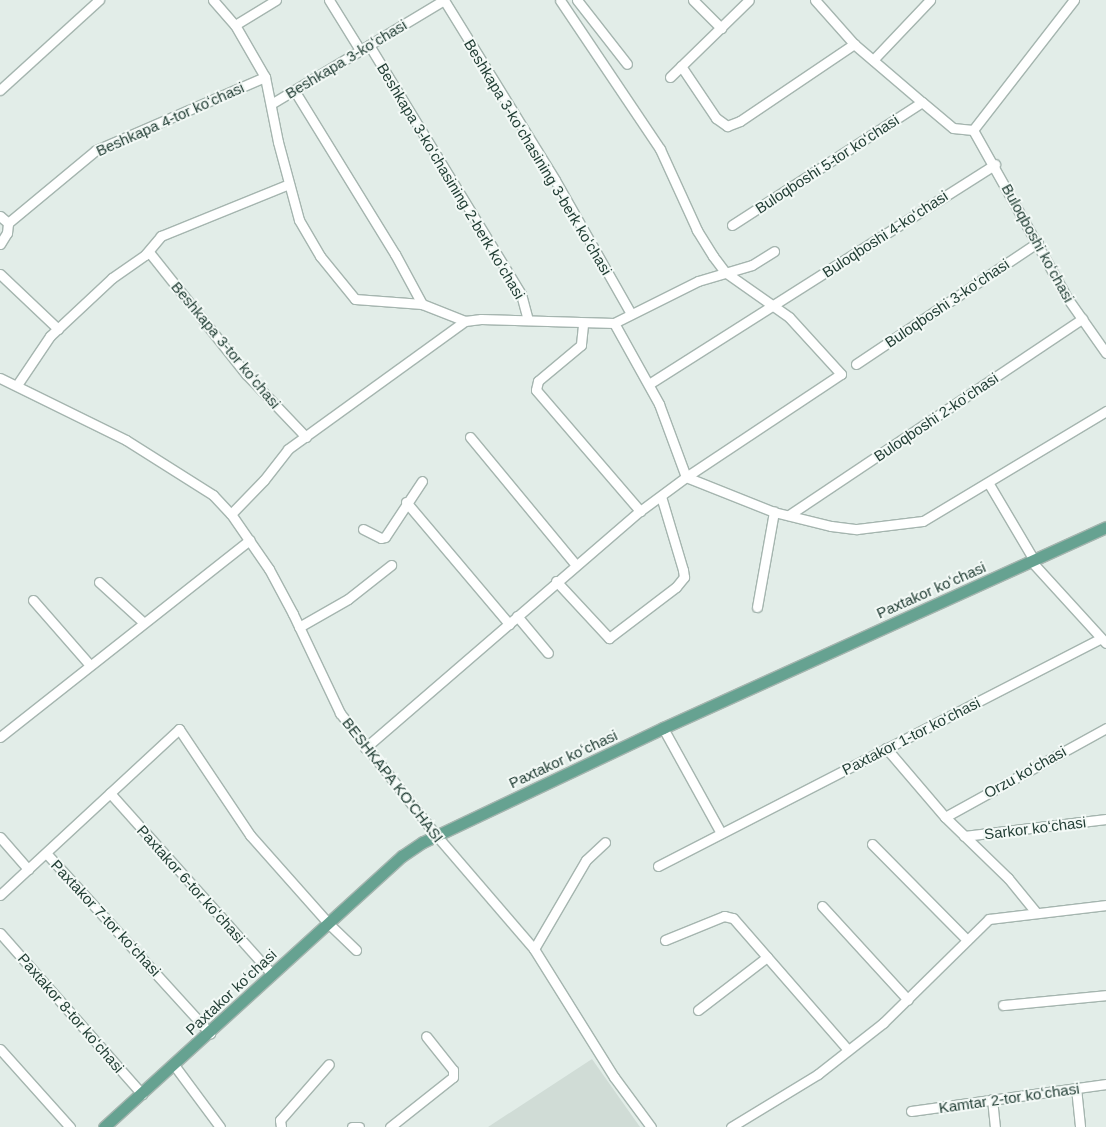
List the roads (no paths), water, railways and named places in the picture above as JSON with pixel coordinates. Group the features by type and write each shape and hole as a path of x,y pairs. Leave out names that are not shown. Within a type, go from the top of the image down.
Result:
{"main road":[{"name":"Paxtakor koʻchasi","path":"104,1127 402,856 436,835 663,728 1106,527"}],"street":[{"path":"0,90 99,0"},
{"name":"Beshkapa 4-tor koʻchasi","path":"213,0 235,25 265,77 271,104"},
{"path":"235,25 276,0"},
{"path":"329,0 360,50"},
{"name":"Beshkapa 3-koʻchasi","path":"444,0 431,4 369,45 271,104 289,184 307,236 349,295 362,301 422,304 465,321 528,320 583,324 614,323 725,272 752,265 774,251"},
{"name":"Beshkapa 3-koʻchasining 3-berk koʻchasi","path":"444,0 555,180 631,314"},
{"path":"366,748 556,581 640,511 686,477 841,374 776,306 725,272 697,230 660,149 560,0"},
{"path":"577,0 627,64"},
{"path":"693,0 721,28"},
{"path":"670,77 749,0"},
{"path":"815,0 854,44 953,128 973,130 1074,0"},
{"path":"873,60 930,0"},
{"path":"681,66 716,118 727,126 740,120 854,44"},
{"name":"Beshkapa 3-koʻchasining 2-berk koʻchasi","path":"369,45 521,294 528,320"},
{"name":"Beshkapa 4-tor koʻchasi","path":"0,244 7,233 8,223 96,150 265,77"},
{"path":"294,90 395,254 422,304"},
{"name":"Buloqboshi 5-tor koʻchasi","path":"732,225 922,102"},
{"name":"Buloqboshi koʻchasi","path":"973,130 995,164 1082,320 1106,353"},
{"name":"Buloqboshi 4-koʻchasi","path":"650,384 776,306 995,164"},
{"path":"17,385 40,346 112,278 149,252 154,242 170,231 289,184"},
{"path":"0,216 8,223"},
{"name":"Buloqboshi 3-koʻchasi","path":"856,364 1038,242"},
{"name":"Beshkapa 3-tor koʻchasi","path":"149,252 246,374 306,437"},
{"path":"0,274 58,329"},
{"name":"Buloqboshi 2-koʻchasi","path":"789,515 1082,320"},
{"path":"231,514 264,480 288,449 465,321"},
{"path":"614,323 650,384 686,477 774,512 857,529 896,526 936,516 1106,411"},
{"path":"583,324 581,346 538,381 536,390 640,511"},
{"name":"BESHKAPA KO'CHASI","path":"0,378 126,440 213,495 231,514 268,569 300,626 340,714 436,835 534,949 614,1077 651,1127"},
{"path":"470,437 576,565"},
{"path":"363,529 381,538 385,537 406,502 422,481"},
{"path":"990,484 1033,561 1103,641"},
{"path":"556,581 609,638 676,587 684,577 683,570 661,496"},
{"path":"406,502 508,624"},
{"path":"757,607 774,512"},
{"path":"0,737 248,540"},
{"path":"300,626 348,599 391,565"},
{"path":"99,582 143,622"},
{"path":"33,600 90,665"},
{"path":"517,616 548,653"},
{"name":"Paxtakor 1-tor koʻchasi","path":"658,866 886,748 1103,641"},
{"path":"663,728 721,833"},
{"name":"Orzu koʻchasi","path":"945,817 1106,728"},
{"path":"46,853 179,729 250,835 328,923 356,950"},
{"path":"886,748 945,817 1008,878 1035,911"},
{"name":"Paxtakor 6-tor koʻchasi","path":"110,793 272,974"},
{"name":"Sarkor koʻchasi","path":"964,836 1106,819"},
{"name":"Paxtakor 7-tor koʻchasi","path":"0,837 28,869 46,853 210,1032"},
{"path":"534,949 586,860 605,842"},
{"path":"872,844 967,940"},
{"path":"0,895 28,869"},
{"path":"731,1127 818,1074 848,1050 908,1000 989,919 1035,911 1106,905"},
{"path":"822,906 908,1000"},
{"path":"665,940 729,916 848,1050"},
{"name":"Paxtakor 8-tor koʻchasi","path":"0,933 142,1094"},
{"path":"698,1010 767,957"},
{"path":"1003,1005 1106,995"},
{"path":"390,1127 453,1077 453,1070 426,1036"},
{"path":"0,1049 70,1127"},
{"path":"281,1127 280,1120 329,1064"},
{"path":"174,1065 220,1127"},
{"name":"Kamtar 2-tor koʻchasi","path":"911,1111 983,1103 992,1099 1106,1084"},
{"path":"1076,1088 1080,1127"},
{"path":"992,1099 995,1127"},
{"path":"352,1127 358,1127"}]}
